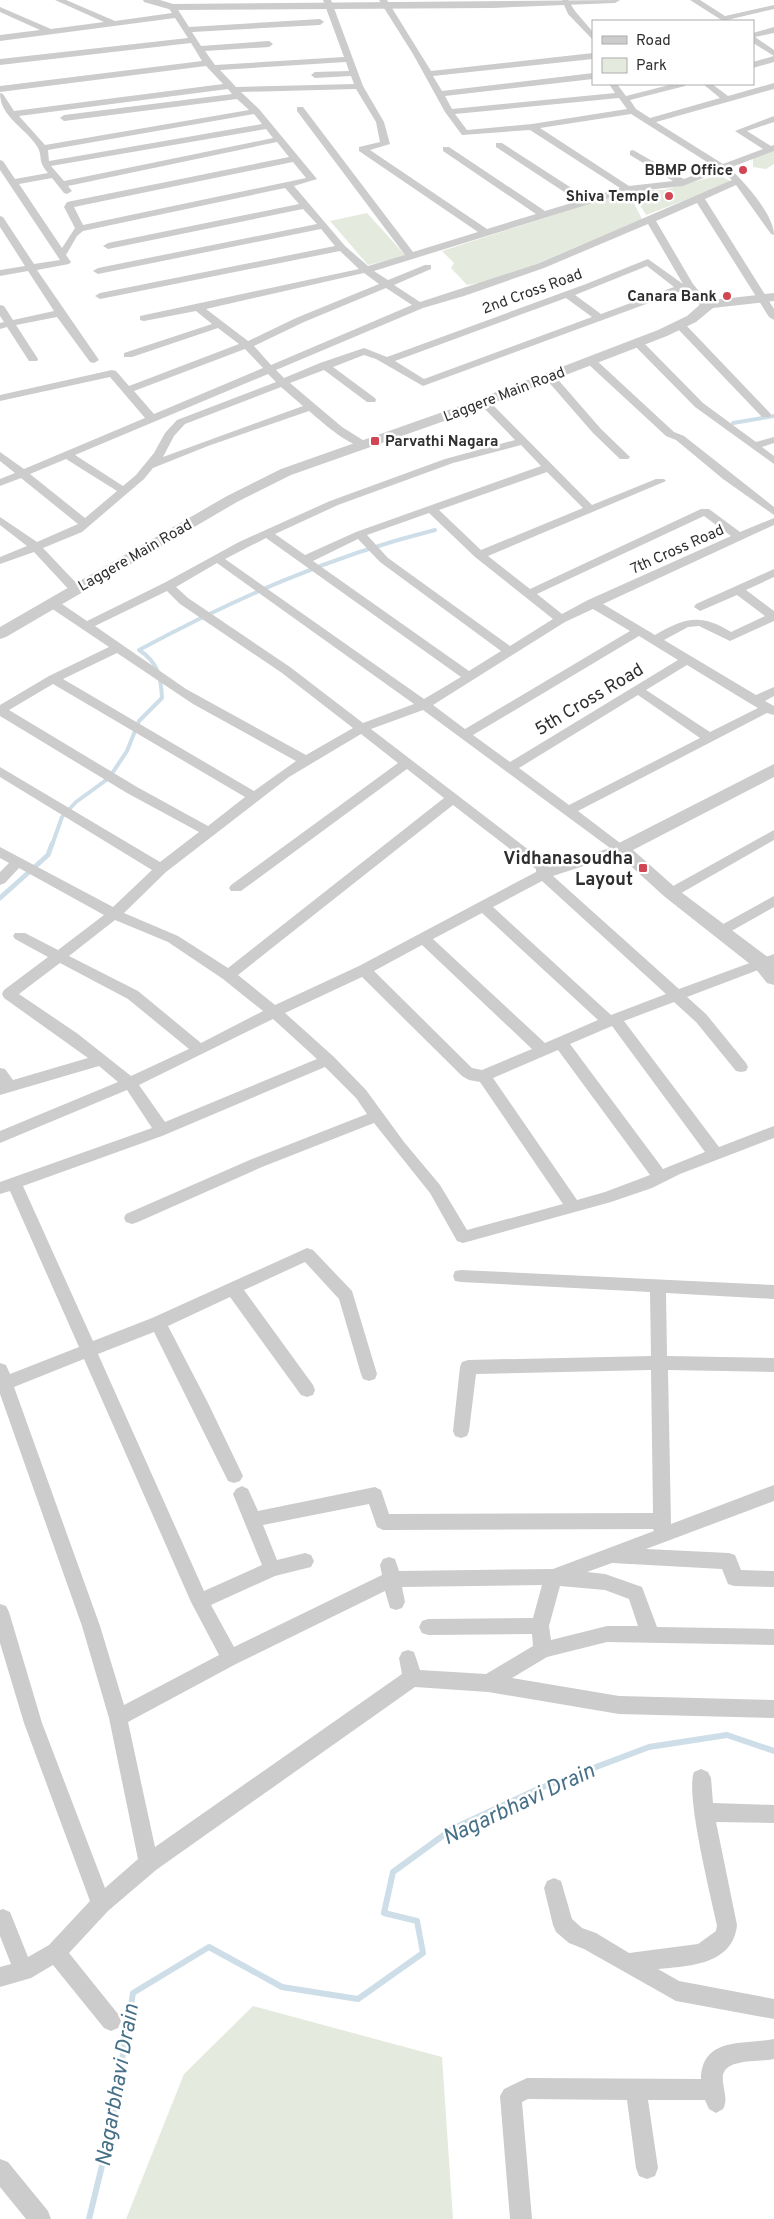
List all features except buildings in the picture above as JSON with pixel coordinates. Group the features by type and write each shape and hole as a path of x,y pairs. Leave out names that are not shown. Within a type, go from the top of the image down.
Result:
{"street":[{"path":"59,0 114,24"},
{"path":"61,255 66,250 72,235 80,228 312,179 266,126 256,111 210,65 175,11 148,0"},
{"path":"0,38 114,24 175,11 190,3 615,0"},
{"path":"694,0 721,20"},
{"path":"565,1 571,12 592,37"},
{"path":"328,2 359,86 380,122 385,144 362,149 486,233"},
{"path":"384,2 462,131 468,133 532,127 634,111"},
{"path":"724,20 757,7 774,7"},
{"path":"0,9 51,32"},
{"path":"0,15 12,14"},
{"path":"186,30 320,22"},
{"path":"754,38 774,30"},
{"path":"754,39 774,54"},
{"path":"0,62 193,40"},
{"path":"199,49 269,44"},
{"path":"428,74 592,56"},
{"path":"0,89 210,65 349,59"},
{"path":"754,65 774,59"},
{"path":"315,75 354,73"},
{"path":"439,94 592,76"},
{"path":"614,85 634,111 696,153 723,168 738,181 774,232"},
{"path":"449,112 622,97 677,85"},
{"path":"708,85 727,100"},
{"path":"12,114 235,91 359,86"},
{"path":"649,120 774,86"},
{"path":"51,120 235,91"},
{"path":"0,96 20,124 43,148 45,164 75,202"},
{"path":"300,110 411,256"},
{"path":"43,148 256,111"},
{"path":"20,124 34,122"},
{"path":"772,122 740,130 772,149"},
{"path":"45,164 147,148 266,126"},
{"path":"532,127 627,189"},
{"path":"62,184 279,139"},
{"path":"498,145 586,202"},
{"path":"446,149 544,215"},
{"path":"144,318 198,308 366,270 627,189 683,183 772,149"},
{"path":"633,153 683,183"},
{"path":"80,228 69,207 70,204 75,202 295,159"},
{"path":"0,163 66,262 0,273"},
{"path":"13,182 54,174"},
{"path":"0,483 418,306 502,281 738,181"},
{"path":"288,185 342,248 366,270 418,306"},
{"path":"699,198 769,298 774,317"},
{"path":"108,246 307,206"},
{"path":"0,219 30,268 94,360"},
{"path":"245,219 260,240"},
{"path":"650,219 685,287 707,307"},
{"path":"98,271 323,226"},
{"path":"100,296 342,248"},
{"name":"2nd Cross Road","path":"386,361 648,262 685,287"},
{"path":"128,390 247,345 300,320 428,268"},
{"path":"0,561 66,536 85,524 149,467 159,454 169,435 181,422 364,351 372,353 423,383 685,287"},
{"path":"567,294 600,318"},
{"name":"Laggere Main Road","path":"0,634 232,499 286,472 362,444 485,403 680,325 709,304 769,298"},
{"path":"0,308 5,325 32,359"},
{"path":"198,308 218,325 247,345 282,382 310,407 338,429 362,444"},
{"path":"5,325 60,313"},
{"path":"128,355 218,325"},
{"path":"680,325 766,415"},
{"path":"637,342 699,405 774,461"},
{"path":"591,360 641,409 670,434 680,438 727,477 774,512"},
{"path":"324,365 371,400"},
{"path":"0,398 107,373 115,374 152,419"},
{"path":"550,377 597,431 624,456"},
{"path":"485,403 589,508"},
{"path":"149,467 204,444 310,407"},
{"path":"754,446 774,440"},
{"path":"88,625 168,586 266,533 334,503 449,461 524,441"},
{"path":"67,455 124,491"},
{"path":"1,457 85,524"},
{"path":"305,560 360,534 550,467"},
{"path":"480,555 589,508 660,481"},
{"path":"430,508 480,555 561,619"},
{"path":"528,594 705,511 739,537"},
{"path":"0,520 36,548 76,590"},
{"name":"7th Cross Road","path":"4,998 114,914 162,869 284,774 362,728 424,704 508,650 561,619 592,603 774,521"},
{"path":"266,533 468,676"},
{"path":"360,534 384,560 508,650"},
{"path":"217,558 424,704 620,850 720,931 768,961 774,978"},
{"path":"700,607 774,573"},
{"path":"168,586 184,601 286,670 542,867 543,874 701,1018 741,1067"},
{"path":"654,641 689,622 709,624 730,637 773,616 738,590"},
{"path":"52,603 88,625 161,678 306,761"},
{"path":"592,603 771,710"},
{"path":"464,735 638,631"},
{"path":"118,648 53,679 0,710 110,776 209,832"},
{"name":"5th Cross Road","path":"509,768 687,660"},
{"path":"53,679 255,797"},
{"path":"638,690 709,738"},
{"path":"755,701 774,691"},
{"path":"568,811 709,738 771,710"},
{"path":"236,888 407,763"},
{"path":"0,1137 130,1083 200,1050 274,1012 364,970 543,874 620,850 774,770"},
{"path":"0,771 162,869"},
{"path":"228,975 453,798"},
{"path":"671,892 774,834"},
{"path":"0,852 114,914 173,939 228,975 274,1012 328,1060 361,1094 435,1189 463,1237 606,1198 774,1132"},
{"path":"0,880 22,864"},
{"path":"720,931 774,901"},
{"path":"484,906 612,1020 716,1154"},
{"path":"20,936 133,995 200,1050"},
{"path":"423,938 543,1050"},
{"path":"364,970 467,1072 474,1076 484,1076 612,1020 768,961"},
{"path":"4,998 73,1038 130,1083 162,1130"},
{"path":"560,1042 660,1177"},
{"path":"0,1073 4,1087 101,1060"},
{"path":"230,1658 200,1602 88,1350 7,1185 162,1130 328,1060"},
{"path":"484,1076 574,1207"},
{"path":"132,1218 257,1163 377,1116"},
{"path":"149,1862 118,1718 87,1616 2,1379 88,1350 158,1322 308,1254 346,1296 369,1374"},
{"path":"461,1276 774,1292"},
{"path":"658,1286 663,1528"},
{"path":"233,1288 307,1390"},
{"path":"158,1322 234,1476"},
{"path":"461,1431 468,1367 659,1363 774,1364"},
{"path":"242,1494 272,1569"},
{"path":"553,1577 609,1555 663,1528 773,1494"},
{"path":"252,1520 375,1495 382,1522 663,1528"},
{"path":"609,1555 729,1561 734,1578 774,1579"},
{"path":"200,1602 272,1569 305,1561"},
{"path":"118,1718 390,1572 553,1577 605,1582 636,1593 650,1634"},
{"path":"390,1572 396,1602"},
{"path":"543,1650 540,1626 553,1577"},
{"path":"0,1612 33,1723 101,1904"},
{"path":"428,1627 540,1626"},
{"path":"488,1683 543,1650 607,1634 774,1636"},
{"path":"408,1658 412,1678"},
{"path":"0,1977 24,1971 56,1952 101,1904 149,1862 412,1678 488,1683 619,1705 774,1709"},
{"path":"626,1963 701,1954 718,1944 726,1936 727,1926 704,1812 701,1778"},
{"path":"704,1812 774,1814"},
{"path":"554,1888 563,1925 576,1936 589,1940 676,1991 774,2009"},
{"path":"3,1919 24,1971"},
{"path":"56,1952 111,2021"},
{"path":"521,2219 511,2096 527,2088 636,2089 715,2096 712,2075 714,2064 724,2055 774,2049"},
{"path":"636,2089 647,2168"},
{"path":"0,2170 40,2219"}],"green space":[{"path":"774,150 774,164 766,169 753,167 753,158"},
{"path":"719,175 732,182 646,215 631,190 664,190"},
{"path":"628,191 642,219 499,280 467,285 451,268 454,263 442,251"},
{"path":"367,213 406,256 368,265 330,221"},
{"path":"253,2006 442,2057 453,2219 126,2219 184,2074"}],"waterway":[{"path":"733,423 774,416"},
{"path":"52,845 62,817 76,802 109,778 127,751 139,721 162,698 161,683 157,671 150,660 139,650 211,613 283,581 358,553 435,530"},
{"path":"0,898 48,855 52,844"},
{"name":"Nagarbhavi Drain","path":"89,2219 110,2133 133,1993 209,1947 282,1987 358,1999 423,1953 417,1921 384,1913 393,1872 452,1829 538,1789 649,1747 727,1735 774,1751"}],"place":[{"name":"BBMP Office","path":"743,170"},
{"name":"Shiva Temple","path":"669,196"},
{"name":"Canara Bank","path":"727,296"},
{"name":"Parvathi Nagara","path":"375,441"},
{"name":"Vidhanasoudha Layout","path":"643,868"}]}
